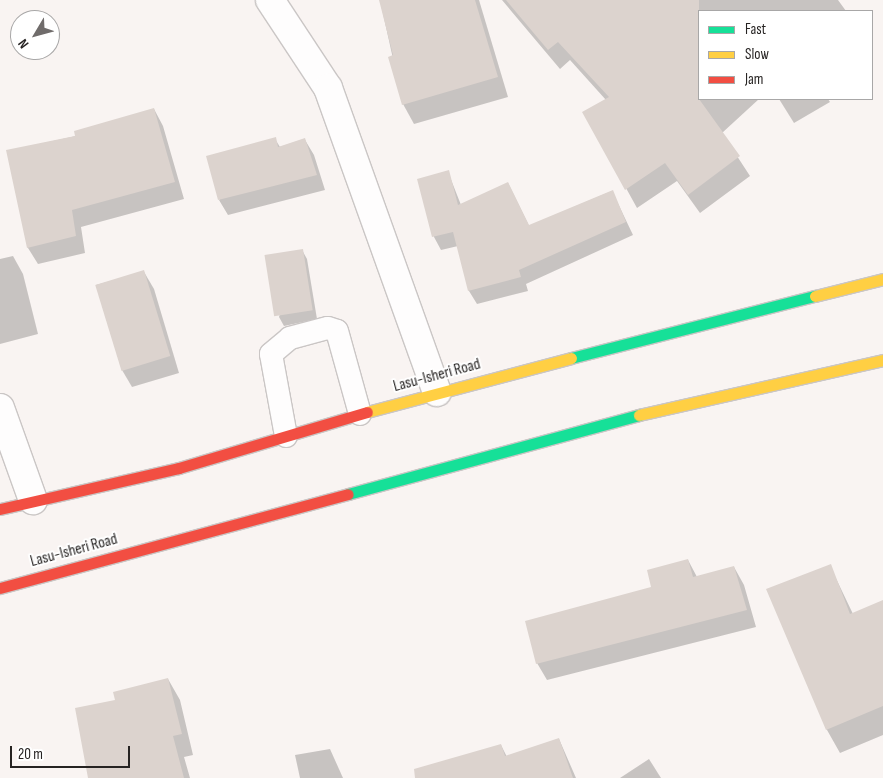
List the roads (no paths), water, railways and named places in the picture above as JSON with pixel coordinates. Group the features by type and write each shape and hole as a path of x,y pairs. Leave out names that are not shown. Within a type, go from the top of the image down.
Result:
{"main road":[{"name":"Lasu-Isheri Road","path":"0,509 179,468 437,392 883,279"},
{"name":"Lasu-Isheri Road","path":"0,588 651,412 883,360"}],"street":[{"path":"270,0 328,88 437,392"},
{"path":"0,408 33,500"}],"lane":[{"path":"286,436 271,354 290,338 328,328 337,331 360,414"}]}
